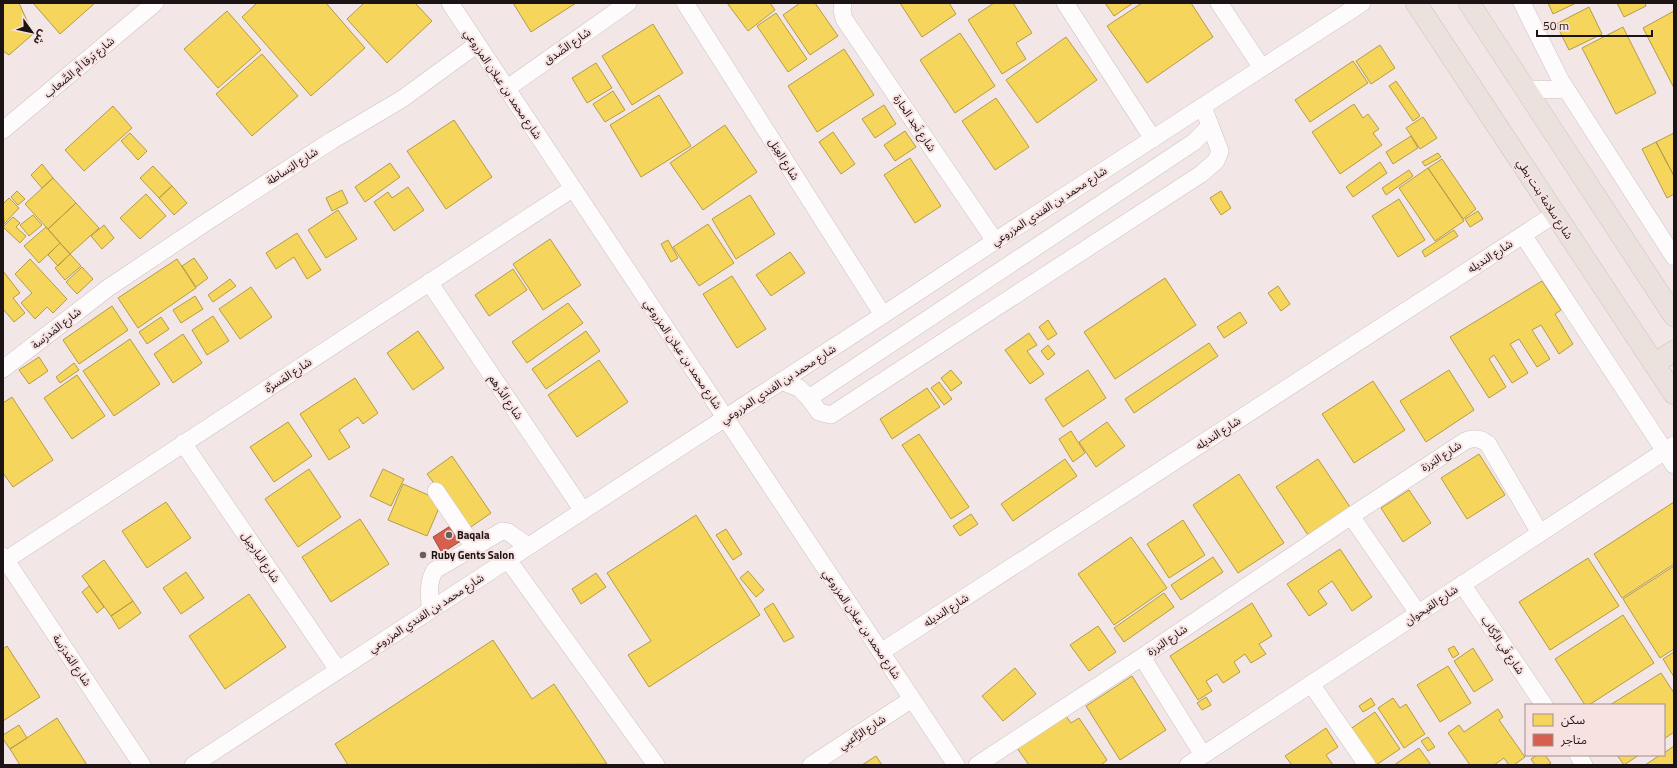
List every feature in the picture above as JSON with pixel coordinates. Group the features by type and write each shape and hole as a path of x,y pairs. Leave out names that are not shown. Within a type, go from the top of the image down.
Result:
{"main road":[{"name":"شارع سلامة بنت بطي","path":"1416,3 1674,394"},
{"path":"1469,3 1674,316"},
{"path":"1654,364 1674,351"}],"street":[{"name":"شارع بَرقا أم الصَّعاب","path":"3,130 154,3"},
{"name":"شارع محمد بن عبلان المزروعي","path":"450,3 476,45 956,765"},
{"name":"شارع الصِّدق","path":"506,88 628,3"},
{"name":"شارع العِبَل","path":"685,3 883,315"},
{"name":"شارع نَجد الحارة","path":"843,3 842,10 844,19 995,241"},
{"path":"1065,3 1153,139"},
{"path":"1219,3 1262,68"},
{"name":"شارع محمد بن الفندي المزروعي","path":"193,765 1362,3"},
{"path":"1522,3 1566,90 1674,257"},
{"name":"شارع البَساطة","path":"108,288 214,216 331,141 402,98 476,45"},
{"path":"1525,89 1566,90"},
{"path":"782,382 799,388 809,398 819,412 831,415 1201,174 1213,165 1220,151 1203,107"},
{"path":"809,398 1194,142 1210,124"},
{"name":"شارع المَسرَّة","path":"4,559 183,444 572,189"},
{"name":"شارع النديله","path":"881,652 1555,214"},
{"path":"1523,234 1669,448 1674,465"},
{"name":"شارع الدِّرهم","path":"429,282 583,511"},
{"name":"شارع المَدرَسة","path":"3,369 108,288"},
{"name":"شارع البَرزة","path":"977,765 1142,657 1465,440 1471,438 1484,440 1488,444 1540,533"},
{"name":"شارع البارجِيل","path":"183,444 338,670"},
{"name":"شارع القيحوان","path":"1188,765 1669,448"},
{"path":"436,491 474,547"},
{"path":"1351,516 1418,614"},
{"path":"430,610 429,586 435,570 505,531 528,546"},
{"name":"شارع المَدرَسة","path":"4,559 142,765"},
{"path":"508,560 656,765"},
{"name":"شارع فَي الرِّكاب","path":"1462,584 1543,704"},
{"name":"شارع البَرزة","path":"1142,657 1202,755"},
{"path":"1311,684 1367,765"},
{"name":"شارع الرَّاعبِي","path":"811,765 912,698"},
{"path":"1579,756 1584,765"}],"building: سكن":[{"path":"3,3 19,3 33,34 9,55 3,51"},
{"path":"33,3 95,3 60,34"},
{"path":"257,3 326,3 365,48 311,96 242,17"},
{"path":"364,3 415,3 432,21 387,63 347,19"},
{"path":"513,3 576,3 531,32"},
{"path":"727,3 770,3 775,10 748,31"},
{"path":"800,3 815,3 838,36 810,55 783,15"},
{"path":"900,3 949,3 956,14 922,37"},
{"path":"994,3 1013,3 1032,33 1016,43 1026,59 1002,74 968,20"},
{"path":"1105,3 1133,3 1114,16"},
{"path":"1142,3 1191,3 1213,37 1147,83 1107,26"},
{"path":"1548,3 1576,3 1553,14"},
{"path":"1617,3 1645,3 1646,6 1624,17"},
{"path":"1589,7 1602,34 1569,50 1556,24"},
{"path":"227,11 261,50 218,88 184,49"},
{"path":"1674,11 1674,88 1643,28"},
{"path":"776,13 807,59 788,72 757,26"},
{"path":"653,24 683,73 632,105 602,56"},
{"path":"1623,27 1656,93 1616,114 1582,48"},
{"path":"960,33 995,86 955,113 920,60"},
{"path":"1066,37 1097,80 1037,123 1006,80"},
{"path":"1380,45 1395,68 1371,84 1356,61"},
{"path":"844,49 874,95 817,132 788,86"},
{"path":"262,54 298,96 252,136 216,94"},
{"path":"1353,61 1368,83 1310,122 1295,100"},
{"path":"596,63 612,88 587,103 572,78"},
{"path":"1396,81 1420,116 1413,121 1389,86"},
{"path":"613,91 625,110 605,122 593,104"},
{"path":"659,95 691,146 641,177 610,125"},
{"path":"996,98 1029,147 995,170 962,121"},
{"path":"1354,104 1363,118 1368,114 1379,129 1373,133 1382,145 1340,174 1312,132"},
{"path":"884,105 896,124 875,138 862,119"},
{"path":"113,106 132,128 84,171 65,150"},
{"path":"1423,117 1437,138 1420,149 1406,128"},
{"path":"454,120 492,177 446,209 407,151"},
{"path":"725,125 757,172 703,210 670,163"},
{"path":"905,131 916,147 895,161 884,145"},
{"path":"833,132 855,164 841,174 819,142"},
{"path":"130,133 147,151 138,160 121,141"},
{"path":"1674,133 1674,176 1656,142"},
{"path":"1411,136 1418,148 1393,164 1386,152"},
{"path":"1656,142 1674,176 1674,194 1667,198 1642,149"},
{"path":"1438,153 1441,157 1425,166 1422,162"},
{"path":"910,158 941,206 915,223 884,175"},
{"path":"1442,159 1476,209 1463,219 1428,168"},
{"path":"1380,162 1387,173 1353,197 1346,187"},
{"path":"390,163 400,177 365,202 355,187"},
{"path":"42,164 53,178 42,188 31,175"},
{"path":"153,166 172,186 159,198 140,178"},
{"path":"1428,168 1464,221 1435,241 1399,188"},
{"path":"1409,170 1413,176 1386,195 1382,188"},
{"path":"53,178 76,203 48,229 25,204"},
{"path":"172,186 187,203 174,215 159,198"},
{"path":"408,187 424,210 394,231 374,202 388,192 392,198"},
{"path":"342,190 348,203 332,211 326,198"},
{"path":"17,191 25,199 18,205 11,197"},
{"path":"1221,191 1231,208 1221,215 1210,198"},
{"path":"146,194 166,216 140,239 120,218"},
{"path":"750,195 775,234 736,259 712,219"},
{"path":"9,198 19,208 4,224 3,204"},
{"path":"1399,199 1425,240 1398,257 1372,216"},
{"path":"76,203 99,228 70,254 48,229"},
{"path":"338,210 357,239 326,258 308,230"},
{"path":"1478,211 1483,219 1470,227 1465,219"},
{"path":"33,215 42,225 29,236 20,225"},
{"path":"13,217 20,223 16,227 26,236 20,243 3,227"},
{"path":"708,224 734,263 699,286 673,247"},
{"path":"104,225 114,238 102,249 91,236"},
{"path":"46,227 60,243 39,263 24,246"},
{"path":"1454,230 1458,236 1425,257 1422,251"},
{"path":"297,233 321,270 307,279 294,257 276,269 266,253"},
{"path":"550,239 581,285 543,310 513,264"},
{"path":"668,240 678,258 671,262 661,244"},
{"path":"60,243 70,254 58,266 48,255"},
{"path":"790,252 805,273 771,296 756,275"},
{"path":"70,254 81,266 65,280 55,268"},
{"path":"194,258 208,278 196,287 182,266"},
{"path":"30,259 67,299 53,313 47,307 35,319 21,303 32,293 15,274"},
{"path":"177,259 196,288 138,328 118,298"},
{"path":"82,267 93,279 77,294 66,282"},
{"path":"513,269 527,290 489,316 475,295"},
{"path":"3,271 20,293 13,298 25,313 14,322 3,309"},
{"path":"732,276 766,329 737,348 703,294"},
{"path":"1165,278 1196,325 1115,379 1084,332"},
{"path":"230,279 236,286 213,302 208,295"},
{"path":"1542,281 1561,310 1555,314 1573,344 1559,354 1541,325 1532,330 1550,359 1537,367 1519,339 1510,344 1528,373 1512,383 1494,355 1489,359 1506,387 1489,398 1450,337"},
{"path":"1278,286 1290,304 1281,311 1268,293"},
{"path":"251,287 272,317 240,339 219,309"},
{"path":"195,296 203,309 181,323 173,310"},
{"path":"568,303 583,323 527,363 512,342"},
{"path":"112,306 128,330 79,364 63,340"},
{"path":"1240,312 1247,323 1224,338 1217,327"},
{"path":"213,316 229,341 207,355 192,330"},
{"path":"161,317 169,329 147,344 139,332"},
{"path":"1048,320 1057,334 1048,340 1039,327"},
{"path":"418,331 444,368 413,390 387,353"},
{"path":"586,331 600,351 546,389 532,369"},
{"path":"1029,333 1037,345 1027,351 1044,374 1030,384 1005,350"},
{"path":"183,334 202,363 173,383 154,354"},
{"path":"130,339 160,384 114,416 83,371"},
{"path":"1209,343 1218,356 1134,413 1125,399"},
{"path":"1048,345 1055,354 1048,360 1041,351"},
{"path":"39,357 48,371 29,384 19,370"},
{"path":"599,360 628,402 577,437 548,395"},
{"path":"74,363 79,370 60,383 56,377"},
{"path":"951,370 962,383 951,391 941,378"},
{"path":"1088,370 1106,398 1063,427 1045,399"},
{"path":"1449,370 1474,410 1426,442 1400,401"},
{"path":"77,375 105,416 72,439 44,398"},
{"path":"355,378 378,413 363,424 358,417 339,430 350,447 329,460 300,414"},
{"path":"1373,381 1405,430 1354,463 1322,414"},
{"path":"939,382 952,399 944,405 931,388"},
{"path":"927,388 940,407 892,439 880,419"},
{"path":"12,397 53,460 13,487 3,473 3,403"},
{"path":"288,422 312,456 274,482 250,447"},
{"path":"1107,422 1125,446 1096,467 1079,442"},
{"path":"1071,431 1085,453 1073,462 1059,439"},
{"path":"919,434 969,507 951,519 902,445"},
{"path":"1479,454 1505,495 1467,519 1441,478"},
{"path":"452,456 491,513 468,529 427,474"},
{"path":"1065,459 1077,476 1013,521 1001,504"},
{"path":"1318,459 1350,507 1308,535 1276,487"},
{"path":"309,469 341,517 298,547 265,499"},
{"path":"383,469 404,479 391,506 370,496"},
{"path":"1239,474 1284,543 1238,573 1193,505"},
{"path":"403,484 442,501 427,536 388,520"},
{"path":"1409,490 1431,523 1403,542 1381,508"},
{"path":"166,502 191,538 147,568 122,531"},
{"path":"1674,502 1674,564 1622,598 1594,554"},
{"path":"971,514 978,524 960,536 953,526"},
{"path":"696,515 760,615 649,687 628,655 651,641 607,573"},
{"path":"360,519 389,564 331,602 302,557"},
{"path":"1183,520 1205,555 1169,578 1147,544"},
{"path":"726,529 742,554 733,560 716,535"},
{"path":"1131,537 1167,588 1114,625 1078,574"},
{"path":"1340,549 1372,597 1352,611 1332,581 1318,591 1327,604 1309,616 1287,584"},
{"path":"1213,557 1223,572 1181,600 1171,585"},
{"path":"1588,558 1619,606 1550,650 1519,602"},
{"path":"104,560 133,601 111,616 82,576"},
{"path":"1674,566 1674,649 1660,658 1623,599"},
{"path":"748,571 764,590 756,597 740,578"},
{"path":"186,572 204,598 181,614 163,588"},
{"path":"596,573 606,587 581,604 572,589"},
{"path":"89,586 104,607 97,613 82,592"},
{"path":"1164,593 1174,607 1124,642 1114,628"},
{"path":"249,594 286,647 225,689 189,636"},
{"path":"133,601 141,613 119,629 111,616"},
{"path":"773,603 794,637 784,642 764,609"},
{"path":"1252,603 1272,636 1259,644 1266,654 1251,663 1245,654 1234,662 1240,672 1223,683 1217,674 1206,681 1212,691 1198,700 1170,656"},
{"path":"1623,615 1654,663 1591,704 1584,704 1555,659"},
{"path":"1098,626 1116,652 1089,671 1070,645"},
{"path":"493,640 532,699 554,684 607,764 348,765 335,744"},
{"path":"7,646 40,697 3,721 3,649"},
{"path":"1454,646 1459,654 1453,658 1448,649"},
{"path":"1473,648 1493,680 1474,692 1454,661"},
{"path":"1674,652 1674,677 1663,659"},
{"path":"1448,666 1471,703 1440,722 1417,685"},
{"path":"1015,668 1036,694 1003,721 982,696"},
{"path":"1661,673 1674,693 1674,732 1665,738 1665,704 1612,704"},
{"path":"1132,676 1166,730 1120,760 1086,706"},
{"path":"1206,697 1211,705 1202,710 1197,703"},
{"path":"1371,698 1375,705 1363,712 1359,706"},
{"path":"1393,698 1400,708 1406,704 1425,734 1404,748 1378,708"},
{"path":"1498,709 1503,717 1499,720 1525,757 1514,765 1509,765 1504,758 1494,765 1470,765 1448,733 1459,725 1464,732"},
{"path":"1375,712 1400,749 1376,765 1368,765 1346,732"},
{"path":"1066,716 1071,723 1079,718 1107,760 1101,765 1029,765 1017,748"},
{"path":"57,718 87,765 20,765 10,749"},
{"path":"19,725 27,738 10,749 3,739 3,735"},
{"path":"1326,728 1338,747 1326,755 1333,765 1292,765 1285,756"},
{"path":"1428,737 1435,747 1428,751 1421,741"},
{"path":"1674,746 1674,765 1645,765 1658,756 1665,756 1665,752"},
{"path":"1419,748 1431,765 1394,765"},
{"path":"876,756 882,765 862,765"},
{"path":"1536,756 1546,756 1551,763 1547,765 1535,765 1531,759"},
{"path":"1618,756 1638,756 1624,765"}],"building: متاجر":[{"path":"455,523 464,539 442,553 433,537"}],"place":[{"name":"Baqala","path":"449,535"},
{"name":"Ruby Gents Salon","path":"423,555"}]}
